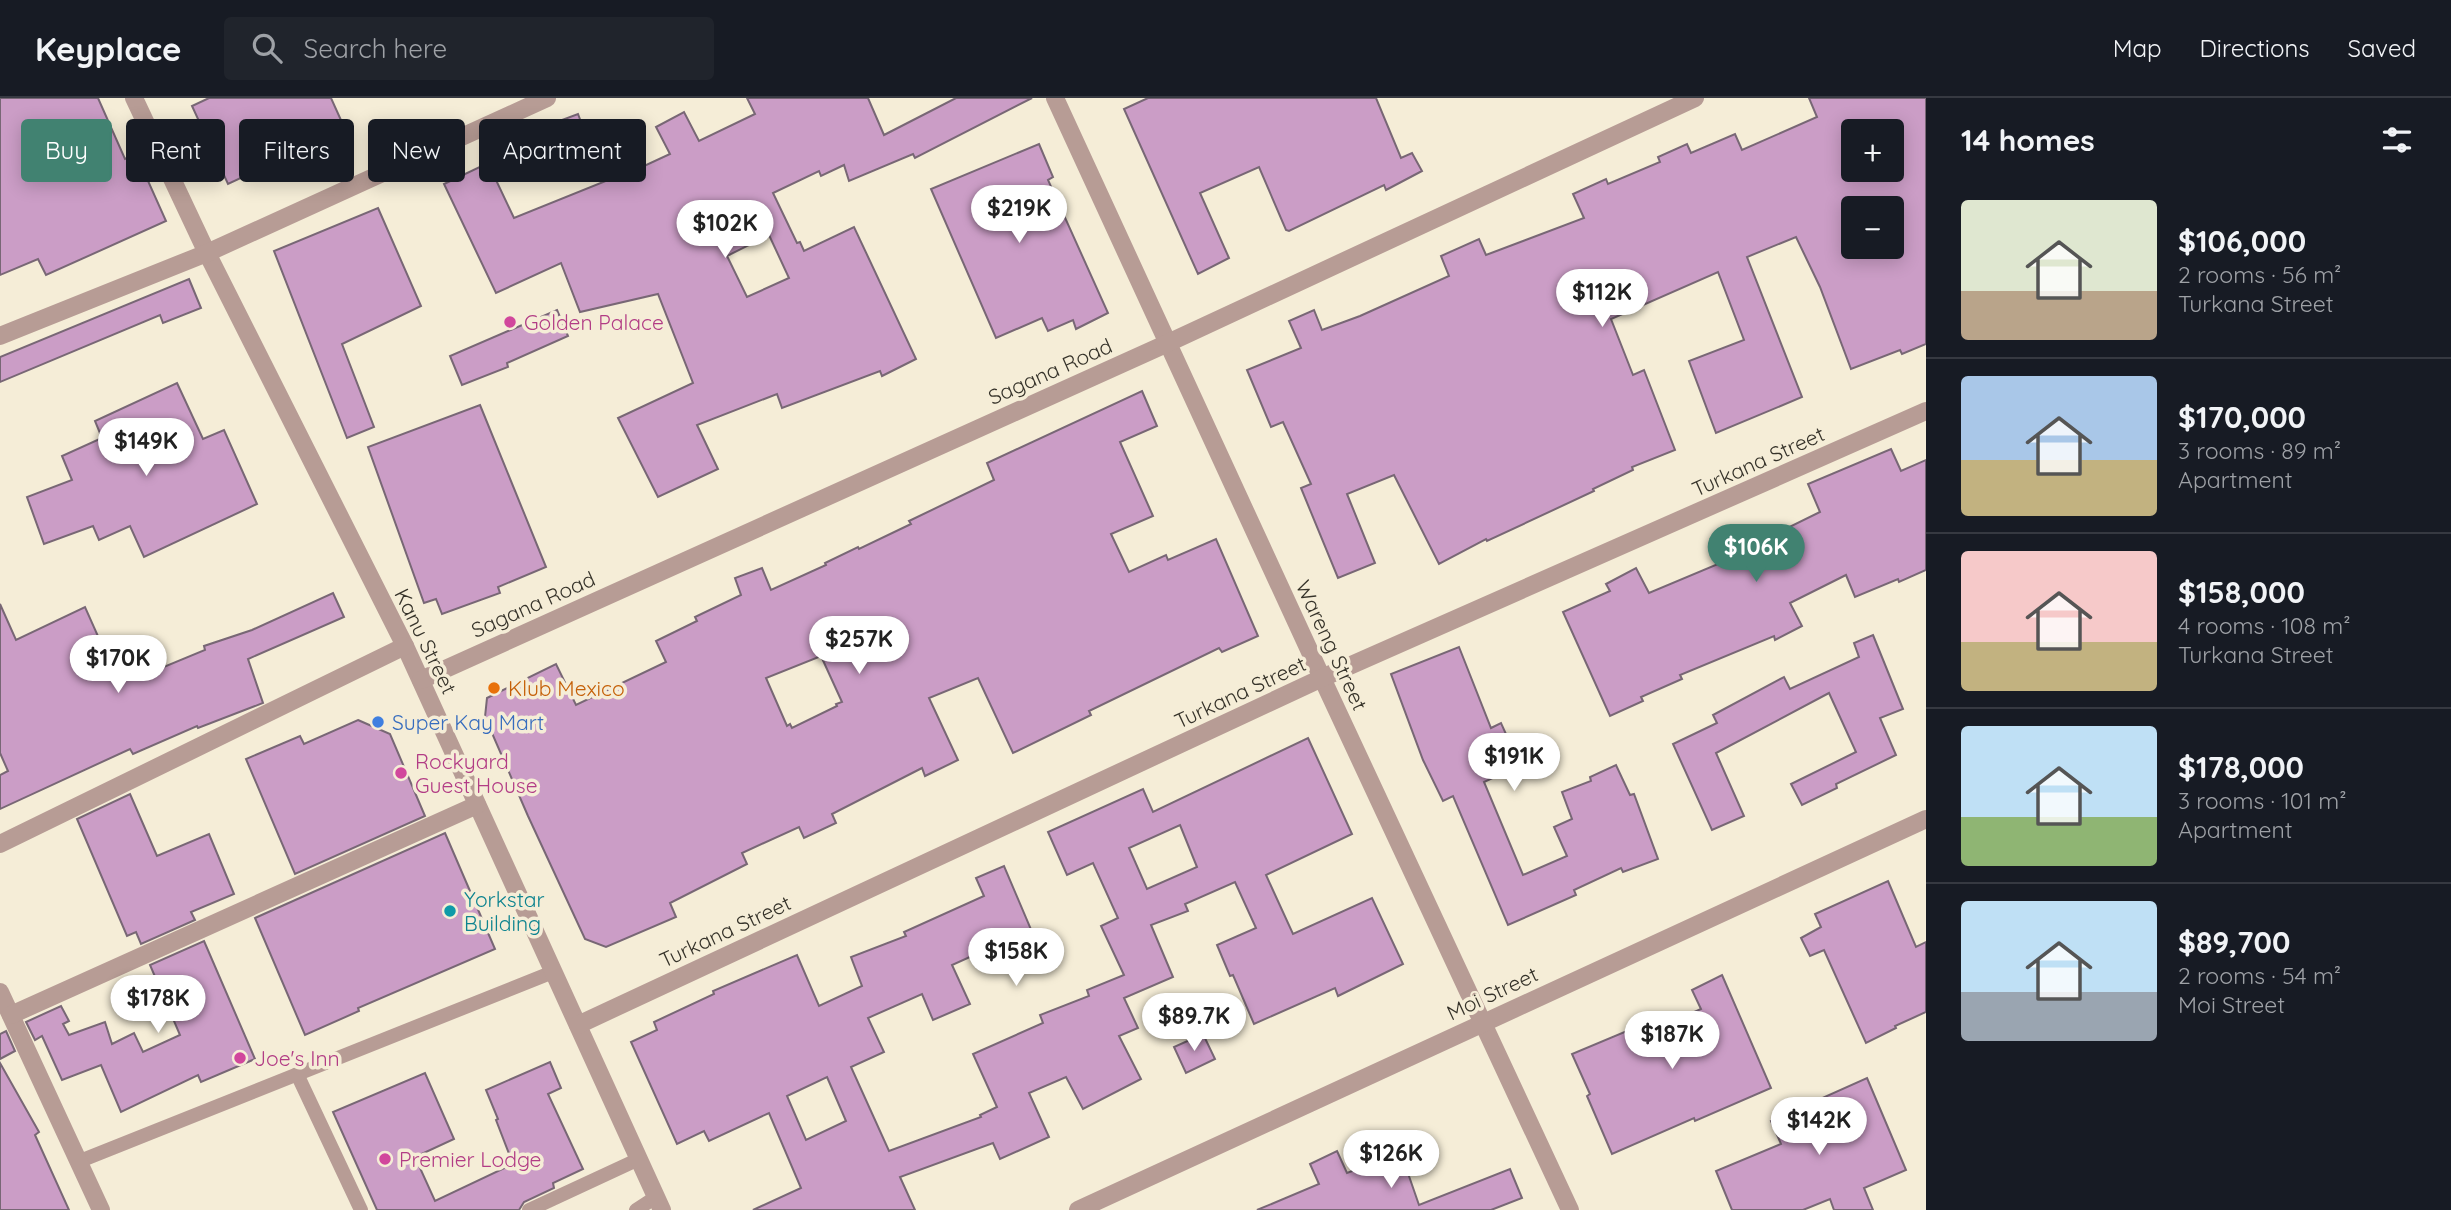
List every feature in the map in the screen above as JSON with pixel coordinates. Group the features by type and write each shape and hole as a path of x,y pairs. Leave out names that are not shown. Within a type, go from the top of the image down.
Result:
{"street":[{"name":"Kanu Street","path":"134,98 207,253 405,646 659,1204"},
{"path":"0,336 207,253 547,98"},
{"name":"Wareng Street","path":"1055,98 1570,1210"},
{"name":"Sagana Road","path":"421,680 1168,343 1695,98"},
{"name":"Turkana Street","path":"578,1025 1322,678 1926,411"},
{"path":"0,844 405,646"},
{"path":"11,1015 477,805"},
{"name":"Moi Street","path":"1078,1210 1926,818"},
{"path":"0,992 101,1210"}],"lane":[{"path":"80,1161 553,972"},
{"path":"297,1074 361,1210"},
{"path":"530,1210 639,1159"},
{"path":"636,1210 659,1204"}],"building":[{"path":"0,98 98,98 107,119 21,119 21,182 112,182 112,130 126,159 126,182 149,182 166,221 46,275 38,259 0,275"},
{"path":"209,98 331,98 340,119 239,119 239,179 228,184 225,178 225,119 198,119 192,106"},
{"path":"747,98 868,98 884,135 956,98 1032,98 915,158 913,154 849,181 844,165 821,176 819,171 773,193 797,243 800,242 804,251 854,227 916,359 882,376 880,371 782,408 777,394 697,425 718,469 658,497 618,418 693,383 658,294 580,312 561,263 496,293 444,184 465,182 465,174 479,167 479,182 497,182 514,218 603,182 646,182 646,165 670,154 656,127 684,112 699,141 755,114","holes":["769,235 789,278 747,297 727,256"]},
{"path":"1148,98 1376,98 1401,158 1412,153 1422,171 1386,190 1384,185 1289,231 1286,230 1259,167 1200,193 1229,258 1198,274 1124,109"},
{"path":"1809,98 1926,98 1926,344 1902,354 1900,350 1851,369 1820,287 1796,237 1747,257 1802,397 1716,433 1689,361 1744,340 1718,272 1611,319 1633,375 1644,370 1675,450 1632,467 1633,470 1593,489 1594,491 1487,541 1486,539 1439,564 1394,475 1347,494 1375,563 1338,578 1301,488 1311,484 1283,422 1271,427 1247,370 1301,348 1289,321 1314,310 1322,330 1449,276 1441,256 1479,239 1486,255 1584,218 1573,194 1606,179 1608,184 1660,162 1658,157 1687,144 1691,153 1735,134 1742,150 1817,117"},
{"path":"578,114 580,119 565,119"},
{"path":"1039,144 1053,177 1048,180 1108,313 1076,329 1073,320 1048,331 1042,318 996,338 931,189"},
{"path":"378,208 421,306 342,344 374,427 347,438 274,251"},
{"path":"189,279 201,308 163,323 160,315 0,382 0,357"},
{"path":"557,310 568,336 507,363 508,367 462,385 450,356"},
{"path":"177,383 203,439 224,430 257,504 144,557 130,526 99,540 93,526 44,544 27,497 72,480 62,456 102,438 95,421"},
{"path":"1142,391 1157,426 1120,442 1153,516 1111,534 1129,572 1166,555 1168,560 1216,539 1258,636 1222,652 1219,648 1089,711 1091,715 1013,753 978,678 929,698 958,760 925,776 922,768 832,814 836,823 804,838 799,827 742,853 747,864 670,903 676,917 606,947 585,939 485,717 487,698 556,664 576,705 666,662 656,641 697,621 695,617 741,595 735,578 762,568 771,590 826,565 825,563 911,524 909,521 994,480 987,463","holes":["821,656 842,702 792,728 790,724 787,726 766,678"]},
{"path":"480,405 546,567 498,587 500,593 442,614 436,599 424,603 368,447"},
{"path":"1891,449 1901,471 1926,460 1926,570 1855,597 1846,575 1790,603 1802,626 1775,640 1774,636 1680,675 1682,679 1641,697 1643,701 1610,716 1563,612 1610,591 1606,584 1636,568 1649,593 1742,554 1741,551 1820,512 1808,484"},
{"path":"333,593 344,617 248,659 263,703 198,728 197,726 133,754 130,749 0,809 0,775 8,771 0,753 0,604 16,640 85,607 117,679 144,667 147,674 205,650 204,646 252,630"},
{"path":"1873,635 1903,709 1880,718 1896,755 1836,784 1837,788 1802,805 1791,784 1856,752 1829,693 1716,753 1744,816 1712,830 1673,744 1717,723 1713,715 1784,677 1790,689 1859,657 1854,643"},
{"path":"1459,647 1491,728 1501,723 1520,765 1484,782 1523,875 1567,856 1554,827 1572,819 1562,792 1591,781 1590,777 1616,765 1630,795 1634,794 1658,859 1623,872 1621,868 1574,890 1576,895 1508,925 1453,796 1443,801 1423,760 1391,674"},
{"path":"358,720 390,734 425,816 295,874 246,759 300,736 304,744"},
{"path":"1308,738 1352,834 1266,875 1293,934 1372,898 1403,964 1338,996 1335,988 1254,1024 1217,945 1256,928 1235,882 1185,904 1188,911 1151,925 1173,977 1124,998 1138,1028 1119,1036 1141,1079 1083,1109 1066,1077 1029,1093 1049,1137 1000,1159 993,1143 900,1177 915,1210 753,1210 801,1188 769,1113 709,1141 704,1131 677,1144 631,1042 657,1030 654,1022 714,994 713,991 797,955 819,1006 862,986 851,957 906,936 904,932 984,896 976,878 1004,866 1038,946 1010,958 1003,942 952,965 970,1004 933,1020 922,994 868,1018 884,1052 851,1067 889,1151 981,1117 980,1115 997,1107 973,1054 1043,1023 1040,1015 1089,996 1087,990 1124,975 1101,926 1118,918 1093,863 1067,875 1048,832 1143,789 1153,812","holes":["1180,825 1197,867 1147,889 1129,848","827,1077 846,1121 806,1140 787,1096"]},
{"path":"130,794 157,856 209,834 234,894 191,912 195,920 141,944 136,932 127,936 77,819"},
{"path":"445,833 495,949 358,1008 359,1011 305,1035 255,918"},
{"path":"1888,881 1916,947 1926,942 1926,1012 1866,1043 1824,950 1810,956 1801,938 1821,927 1815,914"},
{"path":"204,941 255,1059 201,1082 198,1075 121,1112 101,1065 62,1080 42,1036 35,1040 26,1022 61,1006 69,1021 63,1024 69,1035 105,1022 112,1044 134,1033 143,1052 180,1035 150,965"},
{"path":"1722,975 1771,1088 1612,1154 1572,1054 1634,1028 1638,1037 1701,1009 1692,990"},
{"path":"6,1031 15,1051 0,1059 0,1034"},
{"path":"1203,1034 1215,1059 1186,1073 1174,1047"},
{"path":"550,1062 561,1088 548,1094 583,1169 553,1183 554,1188 524,1202 519,1210 377,1210 333,1112 425,1073 454,1139 415,1157 435,1201 513,1164 486,1090"},
{"path":"0,1063 39,1132 35,1135 69,1210 0,1210"},
{"path":"1867,1078 1906,1170 1864,1188 1873,1210 1834,1210 1830,1199 1803,1210 1732,1210 1716,1171 1781,1144 1771,1121"},
{"path":"1337,1151 1347,1173 1401,1153 1419,1205 1510,1169 1522,1198 1491,1210 1257,1210 1319,1184 1310,1164"}],"place":[{"name":"Golden Palace","path":"510,322"},
{"name":"Klub Mexico","path":"494,688"},
{"name":"Super Kay Mart","path":"378,722"},
{"name":"Rockyard Guest House","path":"401,773"},
{"name":"Yorkstar Building","path":"450,911"},
{"name":"Joe's Inn","path":"240,1058"},
{"name":"Premier Lodge","path":"385,1159"}]}
